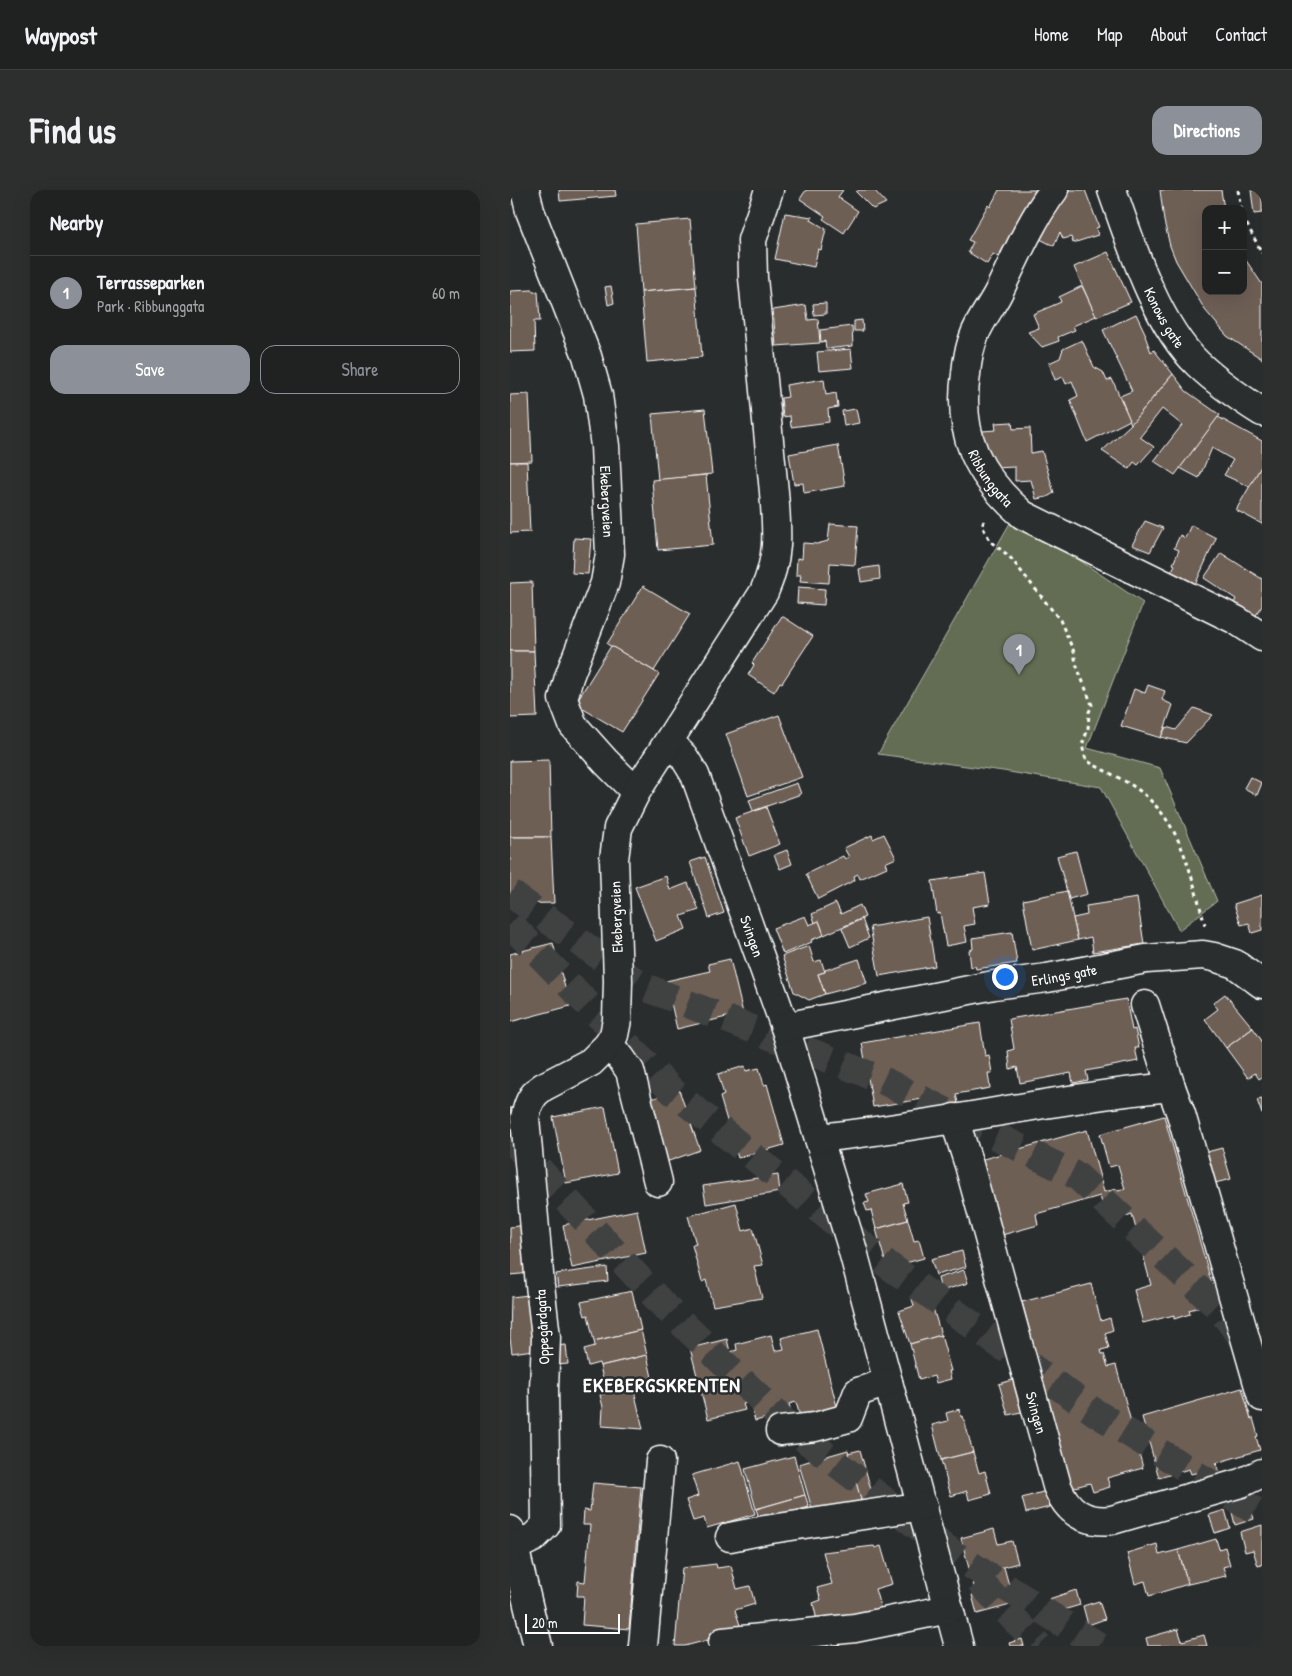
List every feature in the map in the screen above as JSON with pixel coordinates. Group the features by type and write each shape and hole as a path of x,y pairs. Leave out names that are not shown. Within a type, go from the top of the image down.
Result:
{"street":[{"name":"Ekebergveien","path":"526,190 530,211 587,356 598,395 606,446 610,554 605,583 569,677 563,699 573,725 636,792"},
{"name":"Ekebergveien","path":"538,1094 590,1062 608,1045 614,1035 617,1020 618,982 614,859 618,828 636,792 764,592 772,574 776,557 775,507 753,278 752,240 769,190"},
{"name":"Ribbunggata","path":"1054,190 1025,238 975,334 967,361 963,394 966,430 972,450 984,473 1001,494 1023,515 1236,620 1262,637"},
{"name":"Konows gate","path":"1112,190 1154,300 1178,338 1196,363 1220,383 1262,412"},
{"name":"Svingen","path":"669,741 702,772 785,1027 851,1244 959,1646"},
{"name":"Erlings gate","path":"785,1027 994,985 1047,978 1146,959 1203,955 1214,957 1235,964 1256,979"},
{"path":"1145,1005 1184,1124 1262,1397"},
{"path":"608,1045 621,1058 630,1071 658,1182"},
{"path":"819,1138 1062,1100 1171,1087"},
{"name":"Oppegårdgata","path":"512,1538 533,1538 546,1525 544,1389 546,1337 525,1118 538,1094"},
{"name":"Svingen","path":"954,1118 969,1165 1057,1486 1065,1504 1080,1516 1101,1522 1241,1483 1262,1473"},
{"path":"780,1431 815,1427 848,1418 858,1392 888,1382"},
{"path":"643,1646 660,1461"},
{"path":"730,1537 922,1506"},
{"path":"512,1538 538,1646"},
{"path":"723,1642 855,1628 949,1609"}],"path":[{"path":"1238,190 1240,205"},
{"path":"1247,225 1262,253"},
{"path":"1001,494 988,508 982,526 991,542 1009,556 1060,620 1074,652 1076,664 1092,705 1089,712 1088,729 1082,745 1086,760 1121,779 1148,797 1169,821 1187,859 1214,957"}],"green space":[{"path":"1014,516 1143,603 1087,748 1160,768 1217,901 1179,930 1101,787 878,754"}],"building":[{"path":"559,190 615,190 616,196 560,201"},
{"path":"806,190 843,190 838,197 858,211 844,233 823,219 825,216 800,199"},
{"path":"859,190 874,190 886,203 873,209 856,192"},
{"path":"999,190 1037,190 998,257 993,254 987,264 968,252 973,242 968,240"},
{"path":"1066,190 1085,190 1099,227 1096,228 1098,235 1073,243 1071,237 1063,239 1060,232 1054,246 1038,238"},
{"path":"1160,190 1221,190 1223,205 1202,205 1202,295 1247,295 1247,262 1262,284 1262,359 1227,336 1205,310 1176,261 1164,221"},
{"path":"1251,190 1262,190 1262,213 1254,214"},
{"path":"785,213 812,217 811,220 826,229 821,250 818,249 814,267 775,259"},
{"path":"690,219 696,287 641,292 636,224"},
{"path":"1108,252 1131,302 1096,317 1074,267"},
{"path":"611,286 614,303 608,305 605,287"},
{"path":"1082,286 1096,316 1073,326 1075,330 1058,337 1059,341 1042,347 1028,332 1039,328 1033,314 1061,302 1059,297"},
{"path":"696,287 702,357 647,362 641,292"},
{"path":"532,290 533,292 538,292 540,321 534,321 535,351 510,352 510,291"},
{"path":"826,303 826,314 814,315 813,304"},
{"path":"806,305 808,320 818,319 820,343 776,346 773,310"},
{"path":"1136,314 1146,335 1151,352 1154,350 1173,374 1131,424 1120,396 1132,391 1103,330"},
{"path":"862,320 863,331 854,331 854,321"},
{"path":"852,326 853,346 826,349 825,341 821,342 820,330"},
{"path":"1082,340 1094,367 1103,372 1107,381 1112,379 1130,420 1087,442 1070,400 1078,396 1072,381 1066,384 1063,377 1055,380 1049,363 1060,358 1063,349"},
{"path":"851,349 853,368 819,371 817,352"},
{"path":"1173,374 1186,391 1220,415 1175,475 1154,461 1182,425 1162,409 1140,437 1154,447 1138,465 1134,462 1129,469 1102,451 1131,424"},
{"path":"824,379 826,395 836,393 838,407 828,409 829,422 791,427 790,416 783,417 781,398 788,397 786,385"},
{"path":"529,394 532,461 510,462 510,395"},
{"path":"705,409 712,474 658,480 652,414"},
{"path":"856,409 859,423 844,426 842,411"},
{"path":"1218,417 1262,441 1262,465 1250,487 1224,475 1233,460 1212,448 1199,478 1180,468"},
{"path":"1012,422 1013,429 1030,428 1031,453 1042,451 1054,493 1047,497 1036,499 1031,480 1015,481 1015,467 995,468 982,459 982,431 996,430 995,423"},
{"path":"838,445 845,486 804,493 803,483 794,484 789,454"},
{"path":"510,462 527,462 530,532 510,533"},
{"path":"1262,465 1262,524 1236,510"},
{"path":"706,475 713,545 658,550 652,480"},
{"path":"1145,521 1163,528 1150,552 1132,545"},
{"path":"830,524 858,526 855,565 830,563 829,583 800,581 801,575 796,575 797,558 802,559 803,543 817,544 828,541"},
{"path":"1191,525 1216,538 1195,585 1171,572 1179,550 1174,548 1180,535 1185,538"},
{"path":"574,538 591,539 588,574 572,573"},
{"path":"1221,553 1262,579 1262,606 1253,620 1232,607 1236,599 1204,578"},
{"path":"879,566 880,579 861,582 859,569"},
{"path":"532,582 534,651 510,651 510,583"},
{"path":"643,586 690,614 654,671 607,644"},
{"path":"798,587 825,589 824,605 797,603"},
{"path":"782,616 813,636 774,692 748,675 754,665 752,663"},
{"path":"611,646 659,674 622,732 575,704"},
{"path":"510,651 534,651 537,717 510,718"},
{"path":"1148,685 1165,691 1162,700 1173,705 1161,738 1121,726 1134,689 1145,693"},
{"path":"1194,708 1213,715 1186,743 1161,737 1166,727 1176,730"},
{"path":"779,715 802,777 748,796 726,734"},
{"path":"549,760 551,837 510,837 510,761"},
{"path":"1250,777 1262,783 1257,795 1244,788"},
{"path":"797,783 801,794 753,811 749,800"},
{"path":"766,807 780,844 749,856 735,818"},
{"path":"884,834 896,858 885,863 887,867 860,879 858,874 854,876 855,880 818,899 806,874 843,856 845,859 849,857 844,848 872,835 873,839"},
{"path":"510,837 551,837 554,903 510,904"},
{"path":"787,850 792,864 780,869 774,855"},
{"path":"1076,851 1087,894 1069,899 1057,856"},
{"path":"705,857 724,913 709,918 690,862"},
{"path":"985,873 990,904 972,907 975,924 964,926 967,942 946,946 940,913 937,914 932,881"},
{"path":"666,876 670,890 688,883 699,910 681,916 686,929 656,941 635,887"},
{"path":"1067,891 1078,940 1032,950 1023,900"},
{"path":"1262,895 1262,930 1252,933 1249,923 1241,925 1234,904"},
{"path":"1137,898 1144,944 1093,952 1091,937 1078,940 1073,918 1087,915 1086,906"},
{"path":"836,903 841,914 860,905 865,917 824,935 819,921 815,923 812,914"},
{"path":"805,916 809,925 819,921 824,935 783,954 773,928"},
{"path":"927,917 935,966 879,976 870,927"},
{"path":"862,919 869,938 850,947 842,928"},
{"path":"1012,932 1017,963 976,969 975,966 971,967 969,950 973,949 972,938"},
{"path":"553,943 570,1006 510,1022 510,954"},
{"path":"809,946 814,962 821,960 825,972 818,974 825,994 809,1000 794,992 782,956"},
{"path":"730,959 743,1013 677,1029 666,981 710,971 708,964"},
{"path":"859,959 867,983 825,994 818,974"},
{"path":"1225,994 1253,1028 1226,1048 1205,1019 1218,1009 1213,1003"},
{"path":"1126,999 1132,1030 1135,1029 1139,1048 1135,1048 1138,1061 1086,1071 1088,1080 1073,1083 1071,1073 1020,1083 1017,1067 1010,1069 1008,1051 1014,1049 1009,1019"},
{"path":"980,1023 985,1056 989,1055 992,1073 988,1073 990,1088 956,1094 958,1103 943,1105 941,1096 873,1107 862,1043"},
{"path":"1253,1028 1262,1041 1262,1077 1259,1079 1255,1073 1248,1078 1226,1048"},
{"path":"745,1066 746,1071 759,1068 764,1085 767,1084 784,1145 738,1158 720,1097 724,1095 718,1074"},
{"path":"679,1090 700,1150 666,1162 645,1101"},
{"path":"1262,1099 1262,1114 1257,1100"},
{"path":"514,1107 517,1156 510,1157 510,1108"},
{"path":"605,1107 618,1173 566,1183 553,1117"},
{"path":"1164,1116 1217,1302 1189,1310 1190,1314 1174,1319 1174,1315 1143,1323 1134,1290 1151,1285 1132,1214 1107,1222 1100,1196 1036,1214 1038,1225 1002,1235 980,1160 1087,1130 1104,1192 1117,1189 1118,1191 1125,1189 1118,1165 1109,1167 1100,1134"},
{"path":"1222,1148 1231,1179 1215,1183 1207,1152"},
{"path":"778,1175 780,1192 706,1204 703,1186"},
{"path":"903,1184 908,1202 903,1203 908,1220 876,1229 871,1210 867,1211 864,1203 869,1202 866,1194"},
{"path":"736,1203 743,1231 753,1228 763,1265 754,1266 762,1298 713,1306 706,1280 702,1282 692,1245 696,1244 688,1216"},
{"path":"637,1210 646,1253 572,1268 563,1225"},
{"path":"908,1220 914,1241 919,1240 924,1258 887,1268 876,1229"},
{"path":"526,1225 531,1273 510,1275 510,1227"},
{"path":"962,1251 966,1267 936,1275 931,1259"},
{"path":"607,1267 608,1281 558,1287 556,1274"},
{"path":"964,1270 968,1283 941,1291 938,1278"},
{"path":"1091,1284 1101,1321 1110,1318 1113,1330 1105,1333 1109,1348 1101,1350 1108,1367 1116,1365 1143,1468 1107,1478 1110,1487 1093,1492 1090,1483 1071,1488 1022,1302"},
{"path":"632,1291 641,1330 594,1341 588,1315 585,1316 581,1302"},
{"path":"529,1295 540,1349 512,1353 510,1338 511,1297"},
{"path":"928,1295 941,1335 910,1344 899,1311 914,1306 912,1299"},
{"path":"817,1329 838,1411 801,1420 796,1402 789,1404 791,1412 755,1421 750,1402 743,1404 745,1410 708,1419 690,1348 727,1339 730,1352 737,1350 736,1344 771,1335 775,1351 784,1349 781,1338"},
{"path":"641,1330 647,1355 600,1366 599,1363 588,1366 584,1349 595,1346 594,1341"},
{"path":"941,1335 951,1371 949,1371 951,1379 936,1383 934,1376 919,1380 910,1344"},
{"path":"566,1345 568,1364 556,1365 554,1346"},
{"path":"647,1355 653,1382 633,1386 643,1429 602,1426 603,1407 600,1395 606,1393 600,1366"},
{"path":"1016,1379 1025,1411 1008,1415 999,1384"},
{"path":"1242,1388 1251,1419 1253,1418 1260,1450 1216,1463 1219,1472 1204,1476 1203,1471 1191,1474 1189,1469 1159,1478 1142,1417"},
{"path":"960,1409 973,1452 941,1460 932,1425 948,1421 946,1413"},
{"path":"848,1450 862,1503 814,1516 799,1464"},
{"path":"860,1450 873,1497 861,1500 848,1453"},
{"path":"973,1452 979,1473 985,1471 991,1494 969,1500 967,1491 951,1496 941,1460"},
{"path":"794,1456 805,1495 756,1509 745,1469"},
{"path":"740,1461 755,1514 707,1528 704,1518 693,1521 686,1500 698,1496 692,1475"},
{"path":"593,1483 641,1487 629,1629 582,1625 584,1596 577,1596 578,1581 585,1582 590,1525 583,1525 584,1510 590,1511"},
{"path":"1046,1491 1050,1507 1026,1513 1022,1498"},
{"path":"805,1495 809,1507 760,1521 756,1509"},
{"path":"1249,1502 1254,1519 1235,1525 1231,1508"},
{"path":"1225,1510 1230,1528 1215,1533 1209,1515"},
{"path":"1262,1525 1262,1565 1258,1566 1253,1550 1245,1552 1240,1532"},
{"path":"994,1529 998,1544 1012,1541 1018,1563 971,1576 961,1538"},
{"path":"1216,1539 1219,1549 1225,1547 1230,1565 1223,1567 1226,1576 1188,1584 1178,1550"},
{"path":"1157,1544 1159,1555 1178,1550 1188,1584 1149,1596 1145,1581 1135,1584 1127,1553"},
{"path":"874,1546 875,1548 881,1546 892,1584 875,1589 883,1617 818,1625 813,1603 821,1600 817,1588 832,1584 823,1552"},
{"path":"716,1564 717,1568 731,1566 737,1589 750,1586 755,1604 735,1610 742,1631 685,1646 675,1646 682,1568"},
{"path":"1004,1567 1014,1604 977,1614 972,1595 976,1594 971,1576"},
{"path":"1076,1590 1080,1605 1053,1613 1049,1599"},
{"path":"1099,1601 1105,1619 1088,1625 1083,1606"},
{"path":"1178,1629 1182,1641 1204,1635 1207,1646 1148,1646 1146,1638"},
{"path":"1022,1639 1024,1646 1010,1646 1009,1643"}],"tunnel":[{"path":"510,893 642,986 880,1079 1077,1176 1220,1309 1247,1344"},
{"path":"510,924 672,1091 888,1265 1096,1413 1262,1515"},
{"path":"510,1138 664,1306 792,1429 955,1555 1099,1646"},
{"path":"979,1581 1039,1646"}],"place":[{"name":"Terrasseparken","path":"1019,675"}],"district":[{"name":"EKEBERGSKRENTEN","path":"662,1384"}]}
